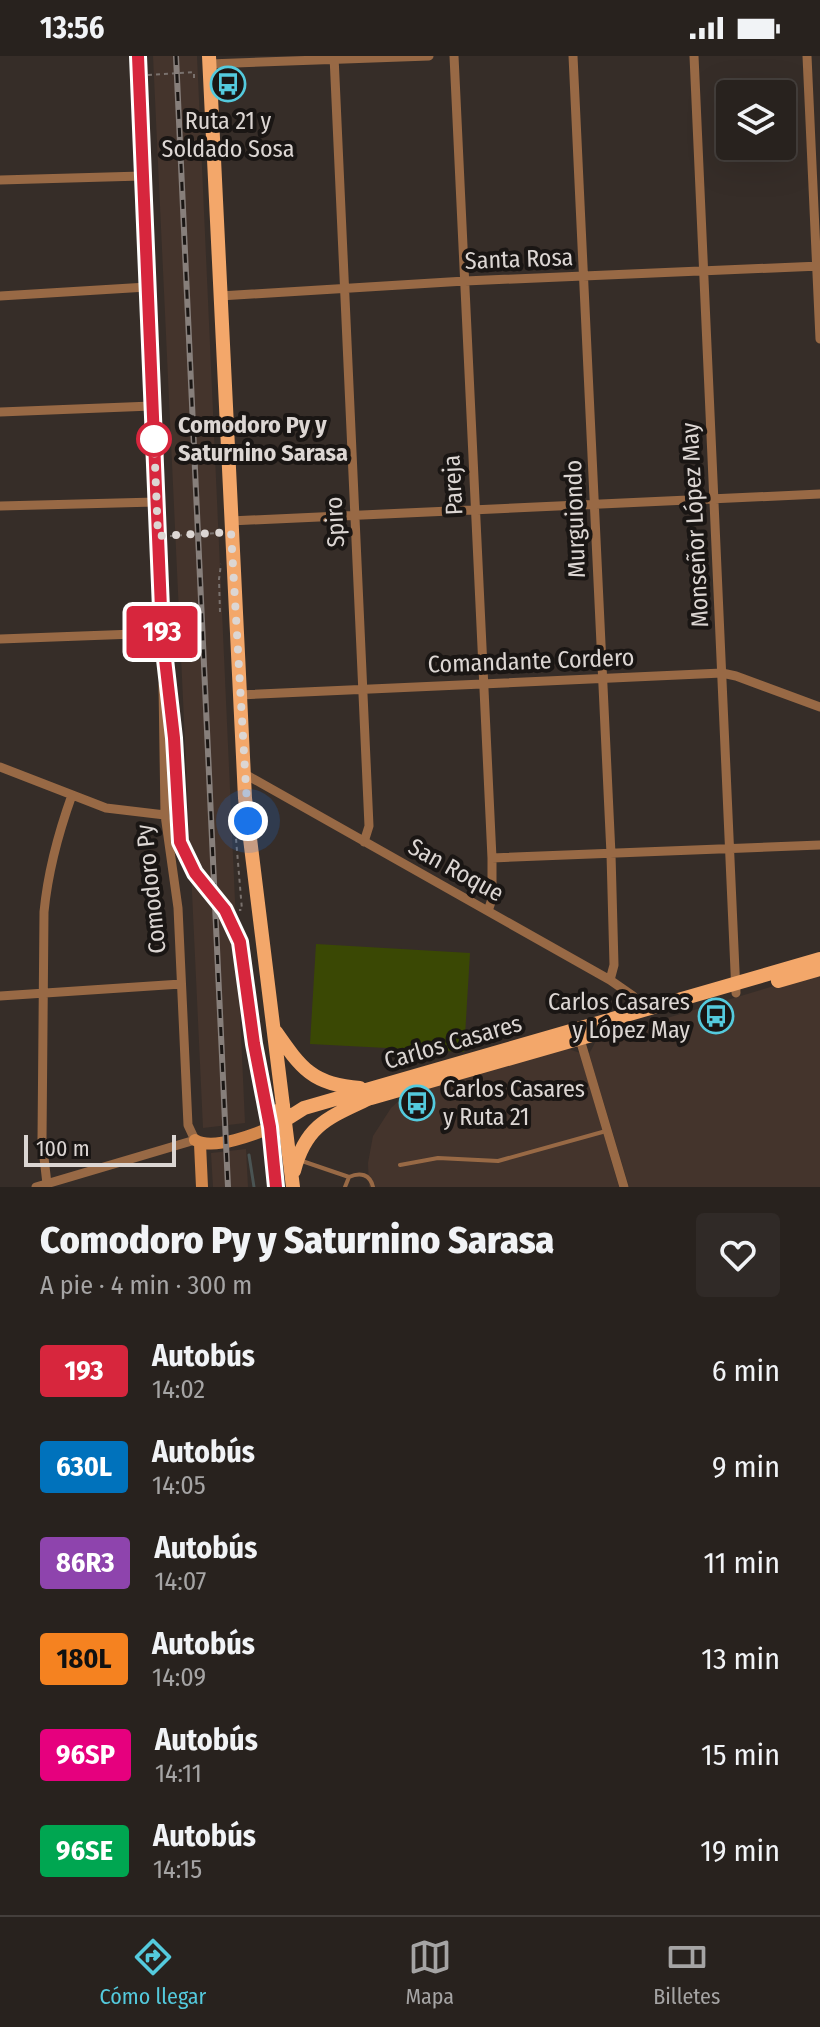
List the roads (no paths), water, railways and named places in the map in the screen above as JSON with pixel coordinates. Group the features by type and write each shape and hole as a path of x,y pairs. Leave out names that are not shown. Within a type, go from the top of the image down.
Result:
{"main road":[{"name":"Comodoro Py","path":"138,56 162,633 174,738 180,842 195,873"},
{"path":"209,66 243,773 292,1183"},
{"path":"231,910 240,942 254,1044 270,1127 276,1187"},
{"name":"Carlos Casares","path":"284,1112 309,1117 371,1093 735,988 820,960"},
{"name":"Carlos Casares","path":"578,1034 640,1011 820,969"},
{"path":"273,1028 295,1060 314,1076 371,1093"},
{"path":"292,1183 304,1141 318,1125 371,1093"},
{"path":"198,1142 226,1142 270,1127 284,1112"},
{"name":"Comodoro Py","path":"198,1142 202,1187"}],"street":[{"path":"209,66 429,56"},
{"name":"Pareja","path":"454,56 492,858 492,899 488,911"},
{"name":"Murguiondo","path":"573,56 611,854 614,965 610,980"},
{"name":"Monseñor López May","path":"694,56 735,988"},
{"path":"807,56 820,339"},
{"name":"Spiro","path":"334,58 369,826 364,842"},
{"path":"0,180 142,176"},
{"name":"Santa Rosa","path":"220,296 465,281 818,266"},
{"path":"0,296 147,287"},
{"path":"0,412 152,406"},
{"path":"230,527 354,516 820,494"},
{"path":"0,506 156,502"},
{"path":"0,639 162,633"},
{"name":"Comodoro Py","path":"162,633 165,815 178,908 188,1125 198,1142"},
{"name":"Comandante Cordero","path":"239,695 722,673 820,707"},
{"path":"0,767 117,810 165,815"},
{"name":"San Roque","path":"243,773 610,980 633,996 640,1011"},
{"path":"47,1184 42,1155 44,912 56,840 72,795"},
{"path":"492,858 820,845"},
{"path":"0,996 181,984"},
{"path":"578,1034 624,1187"},
{"path":"36,1187 198,1142"}],"lane":[{"path":"400,1165 438,1158 498,1161 608,1130"},
{"path":"298,1157 309,1165 349,1177"},
{"path":"345,1187 349,1177 357,1173 365,1175 373,1187"}],"waterway":[{"path":"249,1155 254,1187"}],"tunnel":[{"path":"195,873 225,910"}],"railway":[{"path":"176,56 228,1187"}],"place":[{"name":"Ruta 21 y Soldado Sosa","path":"228,84"},
{"name":"Comodoro Py y Saturnino Sarasa","path":"154,439"},
{"name":"Carlos Casares y López May","path":"716,1016"},
{"name":"Carlos Casares y Ruta 21","path":"417,1103"}]}
